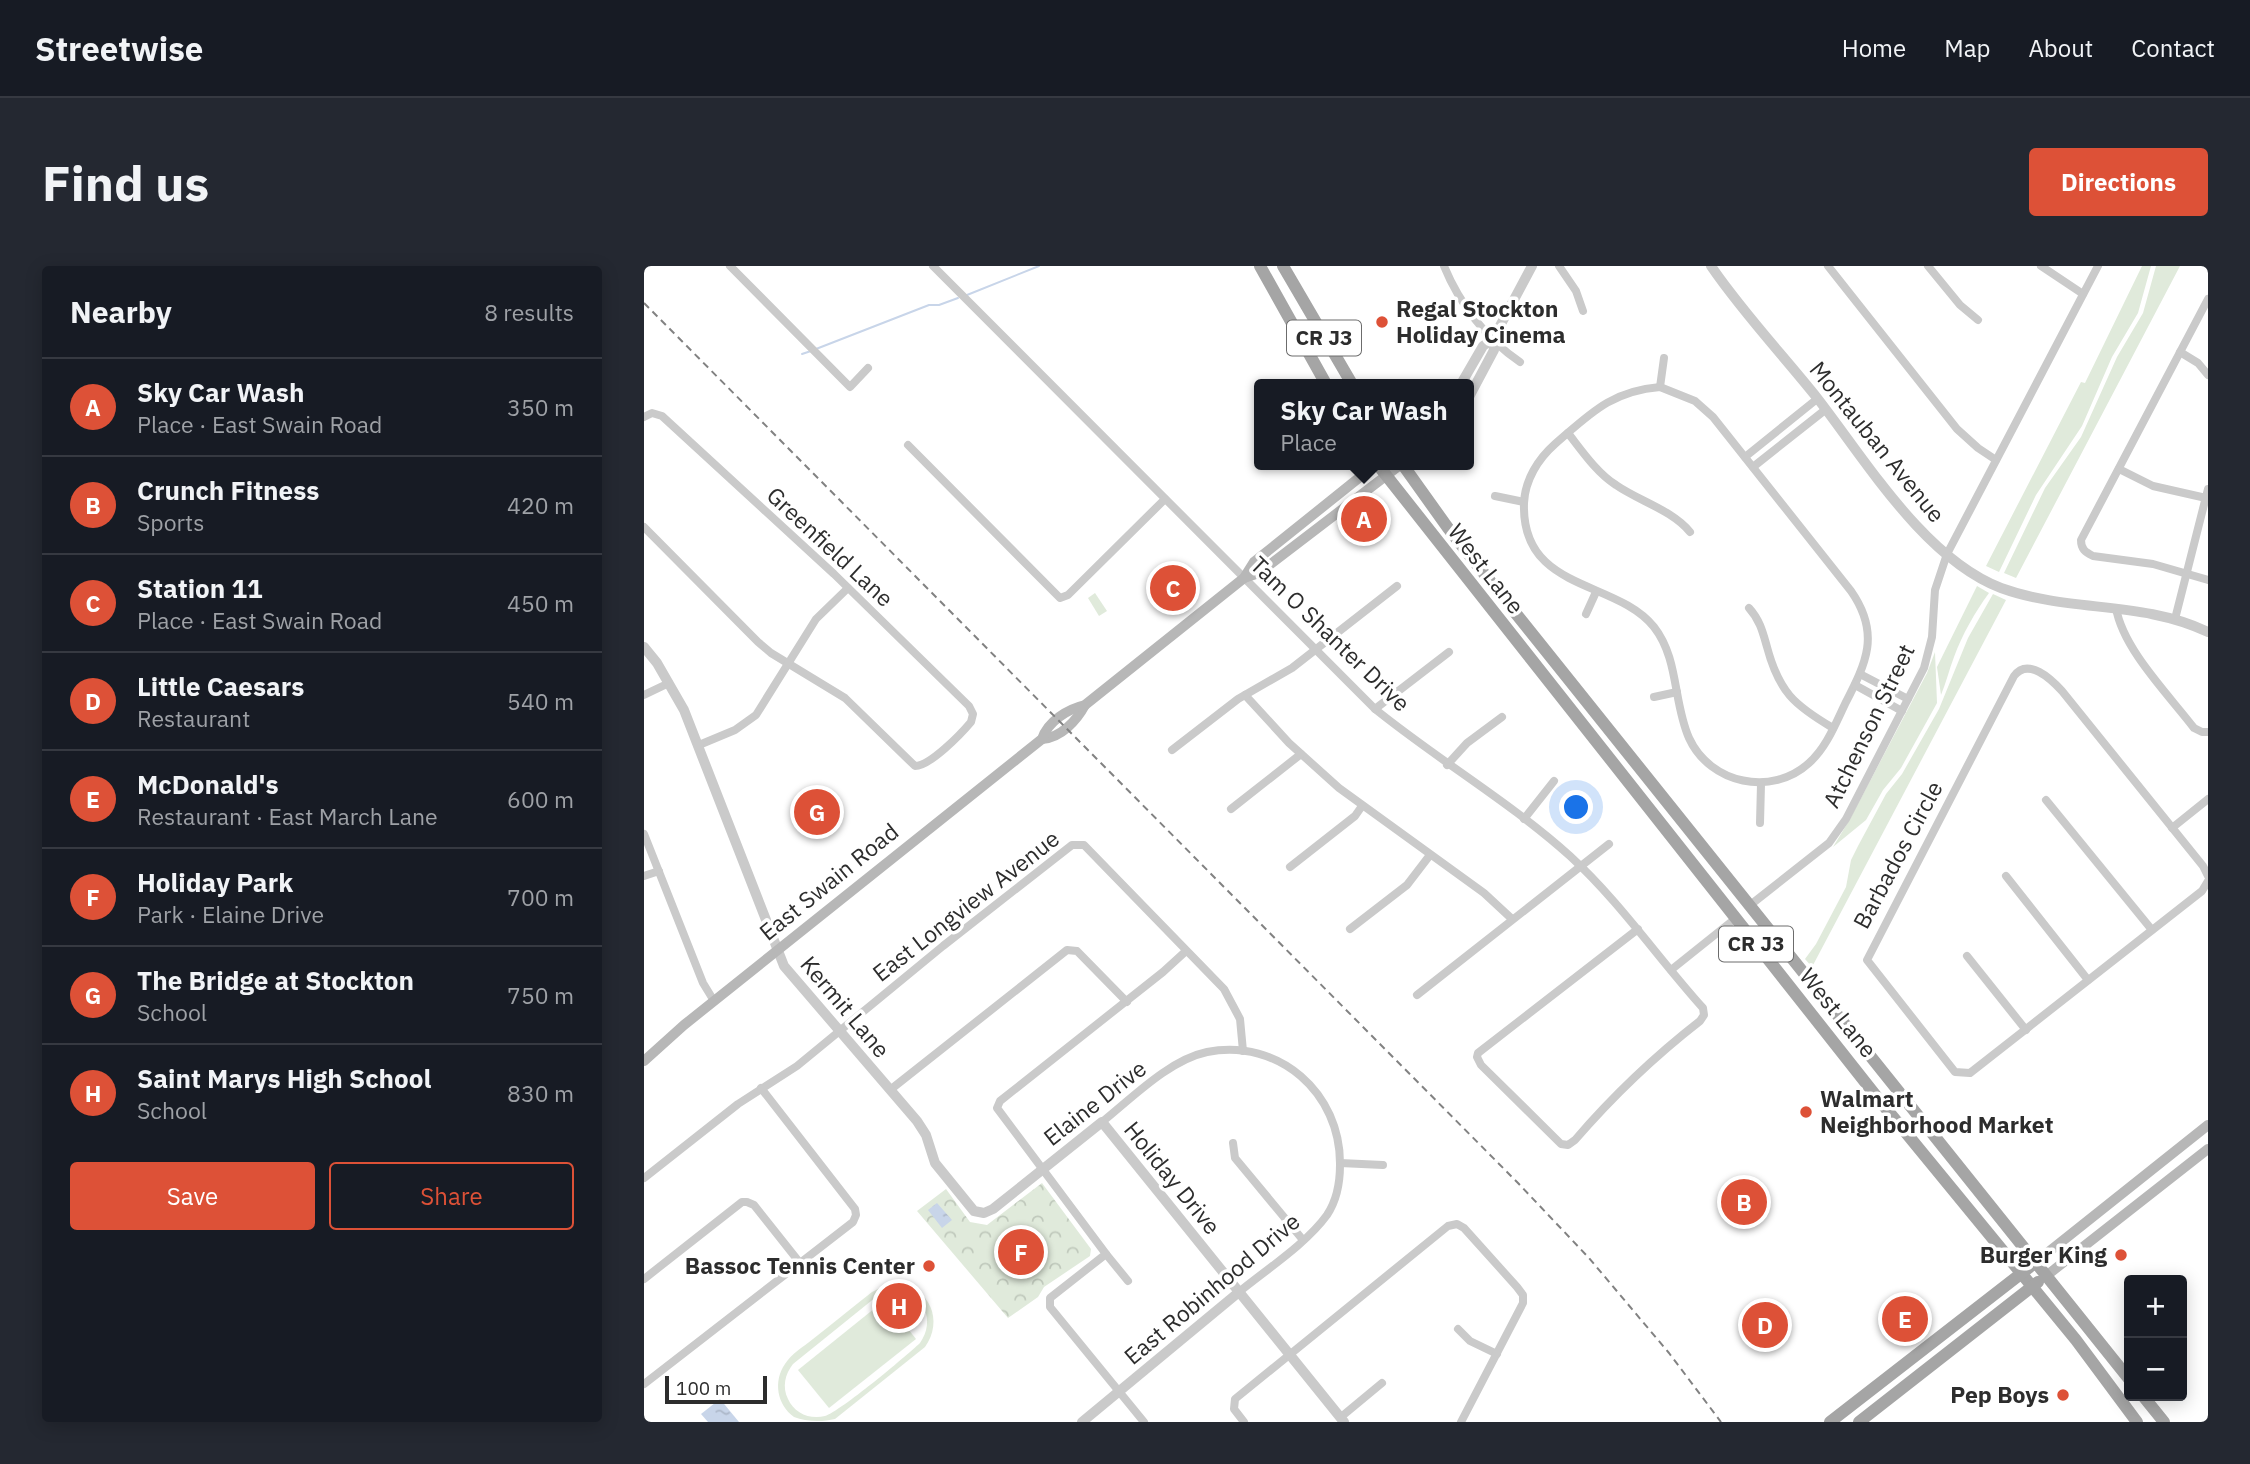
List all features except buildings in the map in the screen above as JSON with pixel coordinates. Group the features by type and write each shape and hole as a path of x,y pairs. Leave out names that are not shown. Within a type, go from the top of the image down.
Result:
{"main road":[{"name":"CR J3","path":"1260,266 1323,379"},
{"name":"CR J3","path":"1283,266 1349,379"},
{"name":"East Swain Road","path":"644,1061 684,1025 1042,739 1045,730 1071,708 1085,705 1244,578 1254,562 1370,470"},
{"name":"West Lane","path":"1381,470 2020,1274 2076,1340 2137,1422"},
{"name":"East Swain Road","path":"1244,578 1259,573 1395,470"},
{"name":"West Lane","path":"1406,470 1448,528 2124,1373"},
{"path":"1830,1422 2208,1125"},
{"path":"1859,1422 2208,1149"},
{"path":"2147,1401 2164,1422"}],"street":[{"path":"730,266 850,387 868,368"},
{"name":"Tam O Shanter Drive","path":"933,266 1375,709 1447,765 1524,819 1581,867 1638,929 1703,1008 1703,1019 1635,1076 1575,1140 1568,1144 1558,1142 1478,1061 1480,1051 1638,929"},
{"path":"1444,266 1462,300 1505,352 1520,362"},
{"path":"1464,379 1483,346 1493,339 1532,266"},
{"path":"1559,266 1576,291 1583,311"},
{"name":"Montauban Avenue","path":"1711,266 1908,515 1947,554 1980,578 2014,592 2049,602 2116,608 2175,619 2208,632"},
{"path":"1828,266 1957,429 1996,460"},
{"path":"1928,266 1960,305 1978,320"},
{"path":"2041,266 2083,294"},
{"name":"Atchenson Street","path":"1749,906 1835,836 1846,819 1924,667 1930,650 1935,590 1947,554 2098,266"},
{"path":"2208,299 2081,540 2085,553 2093,556 2153,564 2208,580"},
{"path":"1474,388 1494,350 1493,339"},
{"path":"2180,352 2197,363 2208,375"},
{"path":"1660,387 1664,358"},
{"path":"1660,387 1685,396 1705,408 1861,607 1867,628 1868,647 1860,674 1823,747 1805,767 1782,779 1761,784 1727,776 1702,758 1685,728 1667,651 1653,626 1634,610 1556,571 1541,555 1528,533 1525,493 1541,457 1568,432 1618,395 1660,387"},
{"path":"1745,457 1818,399"},
{"path":"1753,467 1825,410"},
{"name":"Greenfield Lane","path":"648,415 662,415 848,588 969,706 973,718 969,725 931,760 919,766 907,760 845,698 789,664"},
{"path":"1568,432 1605,477 1680,521 1690,532"},
{"path":"908,445 1060,598 1068,595 1165,499"},
{"path":"2119,469 2154,486 2206,498"},
{"path":"2175,619 2208,489"},
{"path":"1495,496 1524,502"},
{"path":"644,527 758,642 789,664"},
{"path":"1172,750 1245,695 1277,678 1397,586"},
{"path":"699,745 735,730 756,715 817,619 848,588"},
{"path":"1586,614 1596,592"},
{"path":"1749,608 1761,626 1772,665 1783,690 1801,708 1833,728"},
{"path":"2116,608 2120,626 2129,644 2194,728 2208,732"},
{"name":"Kermit Lane","path":"644,647 670,683 684,709 784,965 922,1127 939,1168 974,1211 984,1213"},
{"path":"1375,709 1449,652"},
{"name":"Barbados Circle","path":"2030,668 2055,683 2172,828 2203,866 2208,878 2202,891 1970,1073 1955,1072 1867,960 2017,672 2030,668"},
{"path":"1860,674 1908,699"},
{"path":"644,695 670,683"},
{"path":"1854,685 1902,711"},
{"path":"1654,697 1677,692"},
{"path":"1245,695 1301,754 1362,806 1484,893 1512,919"},
{"path":"1447,765 1467,743 1502,717"},
{"path":"1231,809 1301,754"},
{"path":"1524,819 1553,781"},
{"path":"1760,823 1761,784"},
{"path":"2172,828 2208,799"},
{"path":"2046,800 2151,930"},
{"path":"1290,867 1355,816 1362,806"},
{"path":"644,834 703,983 714,1001"},
{"path":"1417,995 1609,844"},
{"name":"East Longview Avenue","path":"644,1178 761,1088 797,1066 1072,845 1084,845 1186,951"},
{"path":"1350,929 1407,885 1430,855"},
{"path":"644,876 659,870"},
{"path":"2006,876 2088,980"},
{"path":"1671,970 1736,918"},
{"path":"890,1090 1071,950 1077,951 1126,1002"},
{"path":"1128,1281 999,1114 998,1105 1186,951 1224,989 1234,1003 1242,1026 1243,1051"},
{"path":"1967,956 2026,1030"},
{"name":"Elaine Drive","path":"984,1213 993,1209 1168,1070 1186,1059 1206,1052 1243,1051"},
{"name":"East Robinhood Drive","path":"1082,1422 1303,1240 1332,1205 1338,1190 1340,1149 1334,1122 1325,1103 1311,1084 1295,1070 1277,1060 1243,1051"},
{"path":"644,1384 853,1222 856,1215 855,1209 761,1088"},
{"name":"Holiday Drive","path":"1102,1122 1343,1420"},
{"path":"1233,1143 1235,1158 1303,1240"},
{"path":"1340,1163 1383,1165"},
{"path":"644,1279 742,1202 754,1205 800,1263"},
{"path":"1244,1422 1233,1406 1235,1399 1448,1226 1457,1224 1464,1228 1523,1295 1521,1309 1461,1422"},
{"path":"1106,1254 1049,1301 1051,1309 1144,1422"},
{"path":"1458,1329 1470,1341 1497,1354"},
{"path":"1343,1420 1382,1383"}],"green space":[{"path":"2142,266 2151,266 2138,313 2112,357 2082,426 2036,495 1999,572 1986,566 2081,382 2085,383"},
{"path":"2156,266 2180,266 2016,578 2004,573 2045,488 2081,437 2117,357 2143,313"},
{"path":"1977,586 1989,593 1961,640 1941,695 1937,667"},
{"path":"1095,593 1107,611 1099,616 1088,598"},
{"path":"1993,594 2006,600 1812,967 1805,959 1816,944 1846,887 1851,860 1886,794 1902,774 1939,709 1968,638"},
{"path":"1935,652 1937,703 1901,768 1883,790 1866,820 1833,847 1927,673"},
{"path":"1042,1183 1091,1249 1090,1256 1044,1287 1038,1297 1008,1318 917,1211 946,1189 970,1222 987,1225"},
{"path":"897,1284 908,1287 925,1298 933,1316 933,1327 925,1347 835,1419 814,1421 794,1417 784,1406 779,1392 779,1378 785,1364 790,1357 872,1292","holes":["897,1290 914,1296 925,1309 927,1326 920,1343 873,1383 833,1412 814,1417 794,1408 786,1394 785,1385 786,1376 793,1364 876,1297"]},
{"path":"885,1300 916,1339 829,1408 798,1370"}],"water":[{"path":"937,1203 952,1220 942,1228 928,1210"},
{"path":"720,1399 739,1422 708,1422 701,1414"}],"waterway":[{"path":"967,295 1039,266"},
{"path":"816,349 929,305 939,305 958,298"},
{"path":"802,354 811,351"}],"railway":[{"path":"644,303 1518,1183 1589,1258 1669,1353 1721,1422"}],"place":[{"name":"Regal Stockton Holiday Cinema","path":"1382,322"},
{"name":"Sky Car Wash","path":"1364,519"},
{"name":"Station 11","path":"1173,588"},
{"name":"The Bridge at Stockton","path":"817,812"},
{"name":"Walmart Neighborhood Market","path":"1806,1112"},
{"name":"Crunch Fitness","path":"1744,1202"},
{"name":"Holiday Park","path":"1021,1252"},
{"name":"Burger King","path":"2121,1255"},
{"name":"Bassoc Tennis Center","path":"929,1266"},
{"name":"Saint Marys High School","path":"899,1306"},
{"name":"McDonald's","path":"1905,1319"},
{"name":"Little Caesars","path":"1765,1325"},
{"name":"Pep Boys","path":"2063,1395"}]}
